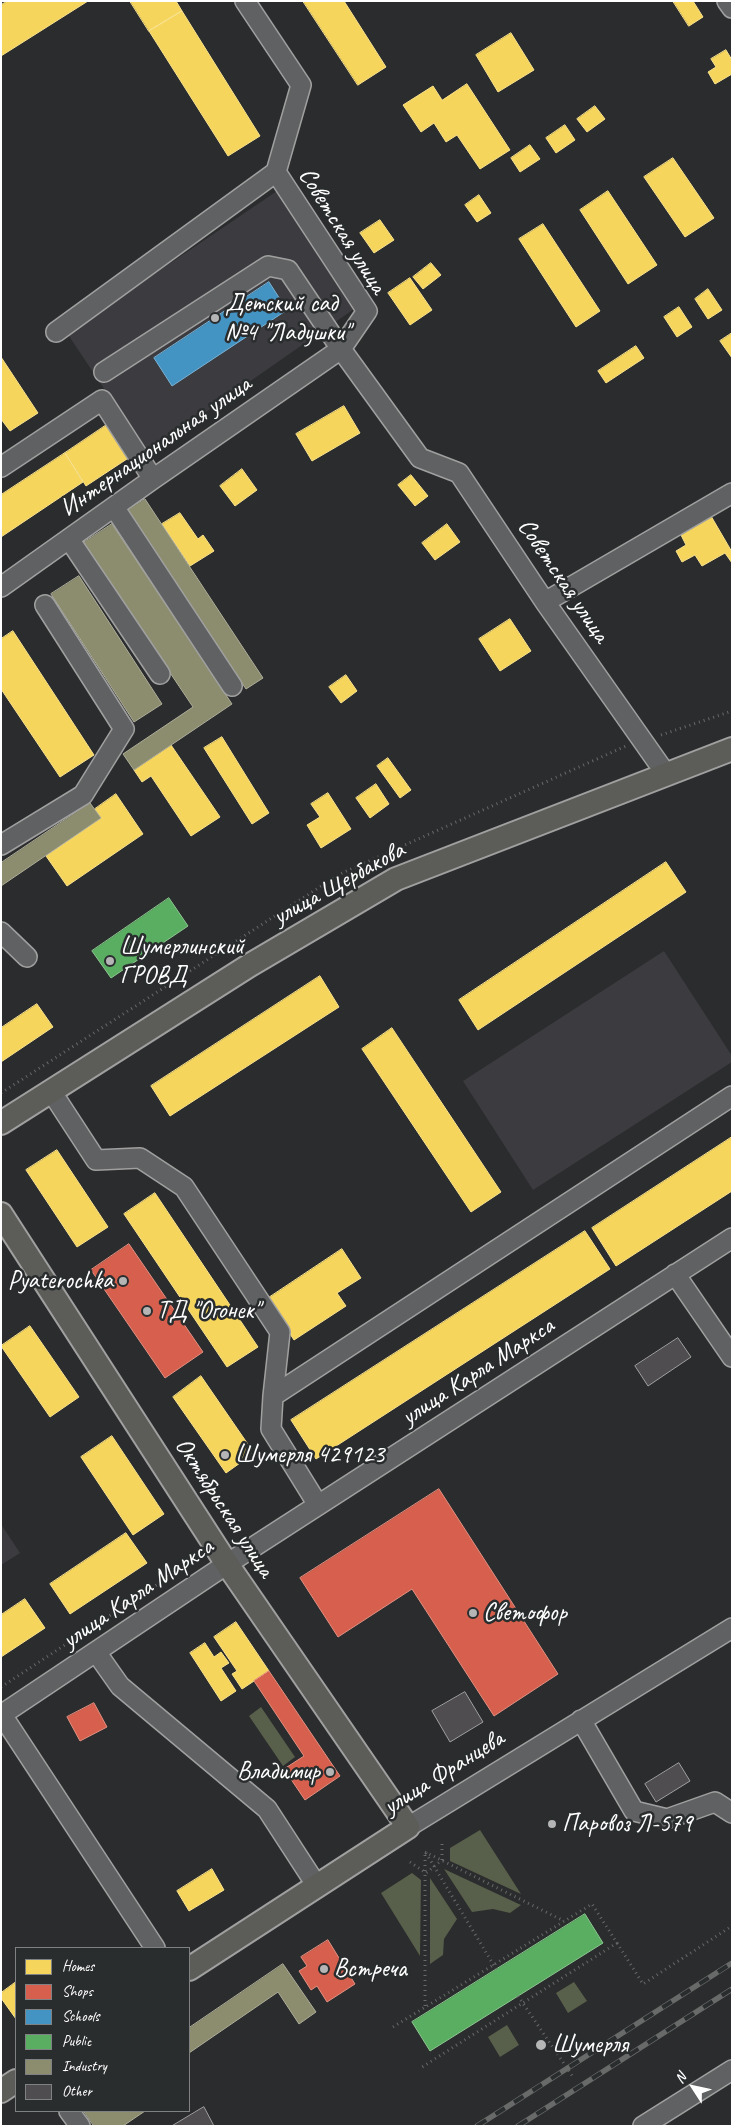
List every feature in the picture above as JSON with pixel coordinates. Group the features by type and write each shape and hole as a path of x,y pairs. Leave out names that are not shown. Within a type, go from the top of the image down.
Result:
{"main road":[{"name":"улица Щербакова","path":"1,1123 250,965 396,879 732,749"},
{"name":"Октябрьская улица","path":"1,1214 227,1564 408,1827"},
{"name":"улица Францева","path":"190,1968 408,1827"},
{"path":"1,2091 15,2081"}],"street":[{"name":"Советская улица","path":"245,1 301,85 276,172 367,311 341,349 420,458 459,473 545,602 666,774"},
{"path":"727,1 732,8"},
{"path":"56,332 276,172"},
{"path":"104,372 268,266 288,270 341,349"},
{"name":"Интернациональная улица","path":"1,587 152,479 341,349"},
{"path":"1,467 102,400 152,479"},
{"path":"545,602 732,492"},
{"path":"114,507 232,686"},
{"path":"69,539 160,674"},
{"path":"1,845 83,795 124,729 45,605"},
{"path":"1,932 27,957"},
{"path":"51,1091 96,1160 140,1158 184,1188 280,1332 271,1428 318,1505"},
{"path":"273,1396 732,1096"},
{"name":"улица Карла Маркса","path":"2,1715 227,1564 732,1238"},
{"path":"675,1274 732,1358"},
{"name":"улица Францева","path":"408,1827 732,1628"},
{"path":"96,1652 120,1686 267,1809 317,1886"},
{"path":"2,1715 154,1947"},
{"path":"581,1720 634,1811 667,1819 715,1802 732,1813"},
{"path":"643,2126 732,2070"},
{"path":"71,2112 80,2126"}],"path":[{"path":"1,1687 205,1553"},
{"path":"426,1873 442,1860 442,1841"},
{"path":"425,1852 564,1921"},
{"path":"425,1852 496,1969"},
{"path":"425,1852 425,2007"},
{"path":"410,1862 426,1873"},
{"path":"393,2027 592,1904 643,1984 732,1926"},
{"path":"419,2069 617,1943"},
{"path":"341,1961 348,1956"},
{"path":"518,1996 573,2077"}],"shaded area":[{"name":"Детский сад №4 \"Ладушки\"","path":"280,189 354,309 147,453 67,333"},
{"path":"664,951 732,1056 732,1062 533,1190 463,1081"},
{"path":"1,1524 20,1553 1,1565"}],"green space":[{"path":"261,1707 295,1757 283,1766 249,1716"},
{"path":"480,1830 521,1894 450,1861 450,1848"},
{"path":"444,1869 521,1905 510,1913 493,1909 472,1912"},
{"path":"412,1873 421,1880 420,1956 381,1893"},
{"path":"430,1878 457,1919 444,1939 443,1955 430,1964"},
{"path":"574,1982 587,2001 568,2013 556,1993"},
{"path":"507,2025 519,2045 500,2057 488,2037"}],"building: Homes":[{"path":"8,1 88,1 1,56 1,5"},
{"path":"130,1 176,1 182,11 149,31"},
{"path":"303,1 344,1 386,67 358,85"},
{"path":"673,1 693,1 703,17 689,26"},
{"path":"182,11 260,136 228,156 149,31"},
{"path":"511,33 534,70 498,92 476,55"},
{"path":"726,50 732,60 732,74 715,84 708,72 716,67 711,59"},
{"path":"467,84 510,150 480,169 457,135 446,142 434,123 421,132 403,105 433,86 442,100"},
{"path":"595,106 605,119 587,132 577,119"},
{"path":"565,125 575,140 556,153 546,138"},
{"path":"530,145 540,159 520,172 511,158"},
{"path":"673,158 714,218 685,237 644,177"},
{"path":"608,191 657,265 628,284 580,210"},
{"path":"479,195 491,213 477,222 465,205"},
{"path":"380,220 394,240 374,253 360,233"},
{"path":"543,224 600,311 576,327 519,239"},
{"path":"431,263 441,275 423,289 413,277"},
{"path":"410,278 432,310 410,325 388,293"},
{"path":"708,289 722,310 708,319 695,299"},
{"path":"679,307 692,327 677,337 664,317"},
{"path":"732,333 732,358 720,341"},
{"path":"636,346 644,358 606,383 598,371"},
{"path":"1,357 38,413 10,431 1,419"},
{"path":"344,406 360,433 312,461 296,434"},
{"path":"108,424 130,457 86,486 65,453"},
{"path":"65,453 83,482 1,537 1,495"},
{"path":"242,469 257,490 235,506 220,486"},
{"path":"411,475 428,496 415,506 398,485"},
{"path":"180,513 198,539 203,535 214,551 190,566 162,524"},
{"path":"711,516 732,552 732,563 725,553 702,566 695,555 682,562 676,551 686,545 680,533"},
{"path":"447,524 460,542 435,560 422,543"},
{"path":"510,619 531,651 500,671 479,639"},
{"path":"13,631 94,755 60,777 1,689 1,639"},
{"path":"346,675 357,691 341,703 329,687"},
{"path":"222,737 269,813 252,824 204,748"},
{"path":"171,745 220,817 191,836 151,776 142,782 134,770"},
{"path":"388,758 411,790 400,798 377,766"},
{"path":"376,784 389,804 370,818 356,798"},
{"path":"328,793 351,829 321,848 307,825 320,817 311,804"},
{"path":"116,794 143,834 67,886 46,856 101,818 95,809"},
{"path":"666,862 686,892 478,1030 459,1000"},
{"path":"320,976 339,1007 170,1116 151,1086"},
{"path":"37,1004 53,1027 1,1062 1,1028"},
{"path":"392,1028 501,1192 471,1212 362,1049"},
{"path":"732,1137 732,1191 616,1266 592,1228"},
{"path":"57,1150 108,1227 77,1247 26,1170"},
{"path":"155,1193 258,1347 227,1367 124,1214"},
{"path":"585,1231 610,1269 316,1459 291,1420"},
{"path":"342,1249 361,1278 337,1293 346,1306 294,1340 267,1299"},
{"path":"30,1326 79,1397 50,1417 1,1346"},
{"path":"201,1376 254,1453 226,1473 173,1397"},
{"path":"112,1436 164,1514 133,1535 81,1457"},
{"path":"126,1533 147,1563 70,1614 50,1584"},
{"path":"25,1599 45,1628 1,1657 1,1615"},
{"path":"236,1622 269,1671 242,1689 232,1674 237,1671 214,1637"},
{"path":"205,1643 214,1657 221,1652 229,1663 221,1668 236,1691 221,1701 190,1653"},
{"path":"212,1869 224,1890 189,1911 177,1891"},
{"path":"15,1983 15,2018 1,1998 1,1993"}],"building: Shops":[{"name":"ТД \"Огонек\"","path":"129,1244 203,1352 165,1378 91,1270"},
{"name":"Светофор","path":"439,1489 558,1674 494,1716 412,1589 338,1637 300,1578"},
{"path":"269,1671 340,1776 305,1800 284,1769 304,1756 254,1681"},
{"path":"94,1703 107,1727 80,1741 67,1717"},
{"name":"Встреча","path":"328,1940 355,1984 327,2002 317,1986 311,1990 299,1971 307,1966 301,1957"}],"building: Schools":[{"path":"269,282 287,310 172,386 154,358"}],"building: Public":[{"path":"169,898 188,926 111,978 92,951"},
{"name":"Шумерля","path":"585,1914 603,1943 430,2051 412,2022"}],"building: Industry":[{"path":"145,499 263,678 246,689 128,510"},
{"path":"112,524 232,704 134,770 123,754 193,707 83,543"},
{"path":"79,576 162,704 134,722 51,594"},
{"path":"90,803 101,818 1,886 1,863"},
{"path":"283,1964 316,2012 299,2024 278,1992 190,2052 190,2027"},
{"path":"85,2112 144,2112 123,2126 94,2126"}],"building: Other":[{"path":"678,1338 691,1357 648,1386 635,1366"},
{"path":"465,1692 483,1722 450,1742 432,1711"},
{"path":"679,1763 690,1781 656,1802 645,1784"},
{"path":"204,2107 214,2126 172,2126"}],"railway":[{"path":"477,2126 732,1963"},
{"path":"518,2126 732,1989"}],"place":[{"name":"Детский сад №4 \"Ладушки\"","path":"215,318"},
{"name":"Шумерлинский ГРОВД","path":"110,961"},
{"name":"Pyaterochka","path":"123,1281"},
{"name":"ТД \"Огонек\"","path":"147,1311"},
{"name":"Шумерля 429123","path":"225,1455"},
{"name":"Светофор","path":"473,1613"},
{"name":"Владимир","path":"330,1772"},
{"name":"Паровоз Л-579","path":"552,1824"},
{"name":"Встреча","path":"324,1969"},
{"name":"Шумерля","path":"541,2045"}]}
